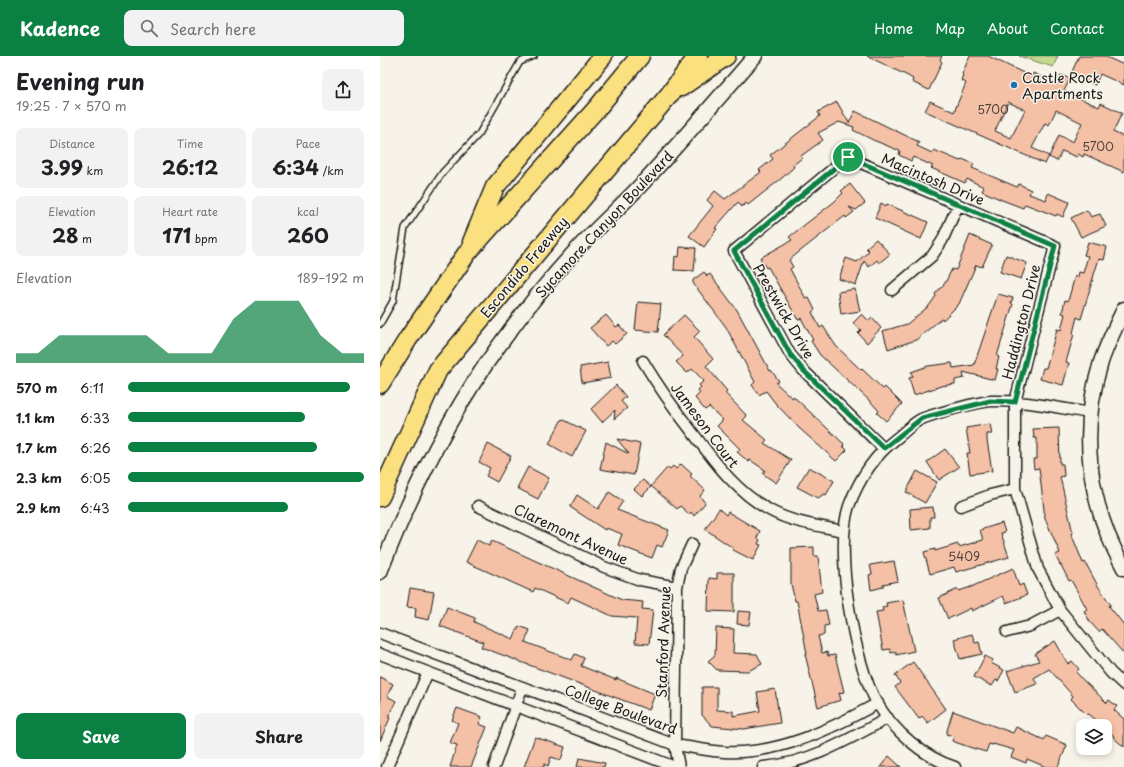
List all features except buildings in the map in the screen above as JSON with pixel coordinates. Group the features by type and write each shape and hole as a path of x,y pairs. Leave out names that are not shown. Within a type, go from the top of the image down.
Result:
{"highway":[{"path":"467,253 495,187 603,56"},
{"path":"380,384 408,339 467,253 598,107 640,56"},
{"name":"Escondido Freeway","path":"380,497 438,370 669,95 698,56"},
{"path":"669,95 726,56"}],"street":[{"name":"Sycamore Canyon Boulevard","path":"380,572 399,522 433,452 472,386 527,308 571,256 639,187 755,56"},
{"name":"Macintosh Drive","path":"734,251 848,157 1055,246"},
{"path":"892,290 932,256 942,241 958,205"},
{"name":"Haddington Drive","path":"1055,246 1015,402 1015,489 1038,569 1060,610 1111,673 1124,685"},
{"name":"Prestwick Drive","path":"734,251 790,354 803,370 884,448"},
{"path":"1124,309 1101,361 1090,413 1089,458 1092,483 1103,522 1113,549 1124,568"},
{"name":"Jameson Court","path":"642,361 660,390 720,469 732,482 773,512 806,523 844,531"},
{"path":"955,767 934,759 904,736 888,718 871,691 860,660 847,592 843,559 844,531 849,506 858,485 884,448 922,418 990,401 1015,402 1090,413"},
{"path":"961,506 990,495 1015,489"},
{"name":"Claremont Avenue","path":"478,506 604,567 640,580 677,587"},
{"name":"Stanford Avenue","path":"679,767 675,745 677,587 681,568 692,544"},
{"path":"1007,632 1030,626 1060,610"},
{"name":"College Boulevard","path":"380,633 675,745 724,752 760,750 817,735 833,728 878,703"},
{"path":"380,654 675,767"},
{"path":"387,767 428,672"},
{"path":"494,767 522,688"},
{"path":"763,767 792,762 832,748 888,718"}],"lane":[{"path":"380,324 393,301 405,228 442,172 479,134 520,62 534,56"}],"green space":[{"path":"1019,56 1058,56 1053,67"}],"place":[{"name":"Castle Rock Apartments","path":"1014,85"}],"route":[{"path":"848,157 1055,246 1015,402 990,401 922,418 884,448 803,370 790,354 734,251 848,157"}]}
